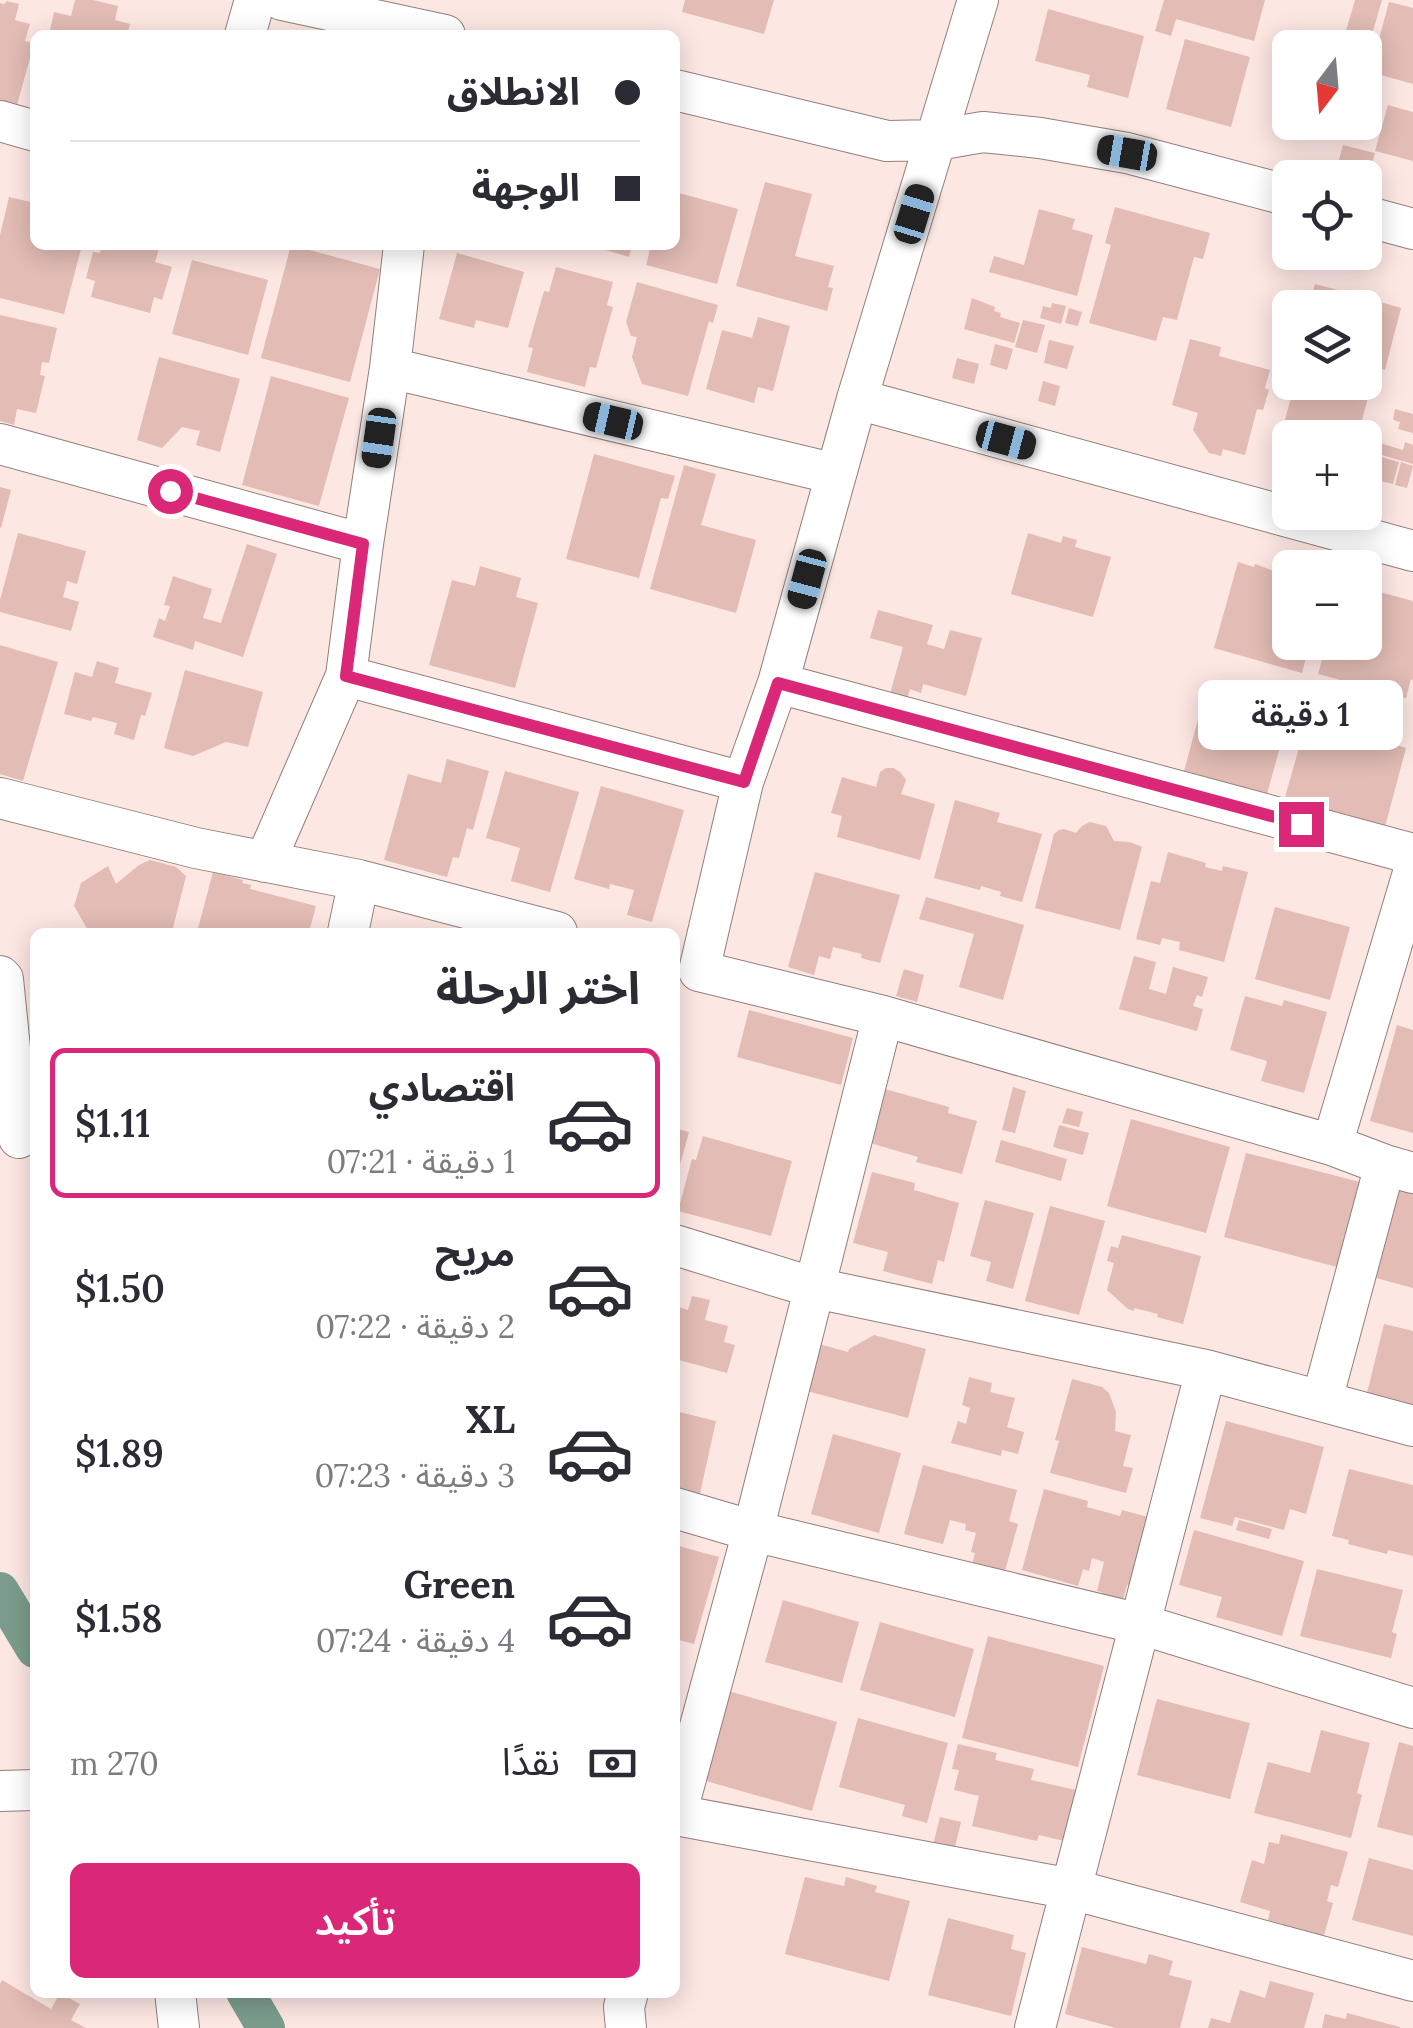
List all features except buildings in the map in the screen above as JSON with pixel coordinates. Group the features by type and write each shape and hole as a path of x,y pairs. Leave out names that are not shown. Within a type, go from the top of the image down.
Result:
{"street":[{"path":"246,30 255,0"},
{"path":"282,0 422,30"},
{"path":"978,0 857,399 778,683 687,967 883,1016 1332,1145 1399,1169 1322,1400"},
{"path":"680,91 887,140 937,140 983,132 1040,138 1127,153 1272,191"},
{"path":"0,121 30,130"},
{"path":"1382,221 1413,229"},
{"path":"265,862 346,676 403,250"},
{"path":"390,368 836,474"},
{"path":"857,399 1413,551"},
{"path":"0,444 363,544"},
{"path":"346,676 744,782"},
{"path":"778,683 1413,854"},
{"path":"0,798 196,848 359,880 542,928"},
{"path":"1332,1145 1413,873"},
{"path":"349,928 359,880"},
{"path":"0,976 4,979 18,1141"},
{"path":"680,1802 754,1531 883,1016"},
{"path":"680,1247 815,1288 1206,1370 1413,1426"},
{"path":"1035,2028 1206,1370"},
{"path":"680,1509 754,1531 1140,1624 1413,1708"},
{"path":"0,1791 30,1790"},
{"path":"680,1818 1070,1889 1413,1981"},
{"path":"176,1998 179,2028"},
{"path":"626,1998 626,2028"}],"waterway":[{"path":"0,1591 30,1641"},
{"path":"248,1998 266,2028"}],"route":[{"path":"170,491 363,544 346,676 744,782 778,683 1301,824"}]}
